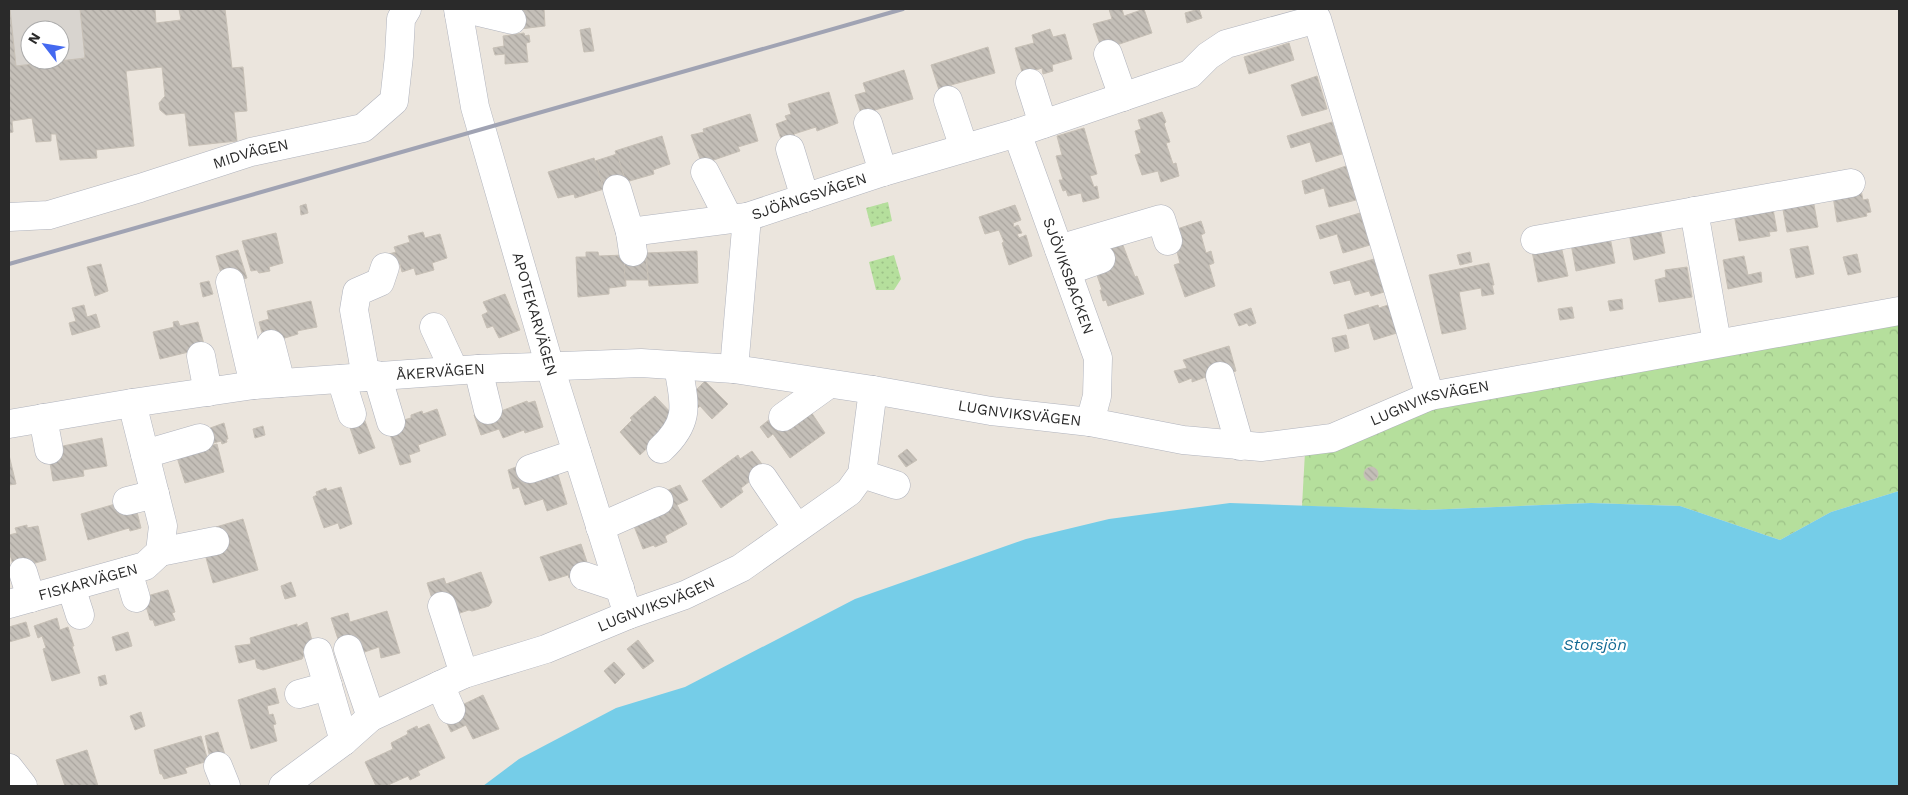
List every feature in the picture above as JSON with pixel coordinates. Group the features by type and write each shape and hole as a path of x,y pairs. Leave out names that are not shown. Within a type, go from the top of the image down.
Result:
{"street":[{"name":"MIDVÄGEN","path":"9,217 48,215 140,188 250,152 363,128 394,102 401,19 407,9"},
{"path":"458,11 474,11 512,20"},
{"name":"APOTEKARVÄGEN","path":"458,11 475,107 550,368 628,615"},
{"name":"SJÖÄNGSVÄGEN","path":"734,369 738,218 883,172 1017,133 1190,74 1208,56 1226,44 1317,19 1430,396"},
{"path":"1108,54 1123,97"},
{"path":"1030,82 1043,124"},
{"path":"948,100 964,148"},
{"path":"868,123 883,172"},
{"name":"SJÖVIKSBACKEN","path":"1017,133 1098,358 1097,396 1090,422"},
{"path":"790,149 805,198"},
{"path":"618,189 631,242 738,218 706,172"},
{"path":"1535,240 1851,182"},
{"path":"1694,211 1717,343"},
{"path":"1063,260 1161,219 1168,241"},
{"path":"1063,260 1101,259"},
{"path":"352,414 362,377 354,310 357,292 380,282 386,267"},
{"path":"230,282 254,385"},
{"name":"LUGNVIKSVÄGEN","path":"873,390 991,411 1090,422 1183,440 1261,448 1332,438 1430,396 1899,311"},
{"path":"434,327 466,370 488,410"},
{"path":"271,344 281,383"},
{"path":"200,356 208,392"},
{"name":"ÅKERVÄGEN","path":"9,424 254,385 466,370 641,363 734,369 873,390"},
{"path":"661,449 672,439 682,422 685,407 678,366"},
{"path":"1220,376 1240,446"},
{"path":"362,377 391,422"},
{"path":"783,417 829,384"},
{"path":"873,390 862,474 896,485"},
{"path":"132,403 163,526 160,552 214,541"},
{"path":"43,418 48,450"},
{"path":"145,454 200,438"},
{"path":"530,469 577,453"},
{"name":"LUGNVIKSVÄGEN","path":"283,786 344,741 371,717 464,674 546,649 628,615 686,595 741,568 849,492 862,474"},
{"path":"763,478 797,528"},
{"path":"126,501 155,494"},
{"path":"600,527 659,500"},
{"name":"FISKARVÄGEN","path":"20,601 145,566 160,552"},
{"path":"128,571 136,598"},
{"path":"20,601 24,572"},
{"path":"584,576 620,588"},
{"path":"71,587 80,615"},
{"path":"442,606 464,674"},
{"path":"348,649 371,717"},
{"path":"318,652 344,741"},
{"path":"440,685 451,710"},
{"path":"299,694 328,686"},
{"path":"9,768 23,786"}],"green space":[{"path":"888,202 892,221 871,227 866,208"},
{"path":"894,255 901,279 894,290 876,290 869,262"},
{"path":"1899,321 1899,491 1831,512 1780,540 1680,506 1591,503 1425,510 1302,506 1305,452 1447,402"}],"shaded area":[{"path":"10,9 80,9 85,58 70,60 70,20 20,20 20,66 16,66"}],"water":[{"name":"Storsjön","path":"1899,491 1899,786 483,786 519,759 616,708 685,687 855,599 1026,539 1109,519 1230,503 1425,510 1591,503 1680,506 1780,540 1831,512"}],"building":[{"path":"9,9 16,66 20,66 20,70 70,70 70,60 85,58 80,9 155,9 156,23 181,20 179,9 225,9 232,68 243,67 247,111 234,112 237,141 189,146 185,113 166,115 160,110 159,103 165,96 162,67 126,71 134,146 96,150 97,158 60,160 56,134 51,134 51,141 36,142 32,118 12,121 13,132 9,133"},
{"path":"518,9 544,9 545,26 520,29"},
{"path":"1109,9 1122,9 1124,16 1144,9 1152,33 1102,50 1093,24 1112,19"},
{"path":"1199,9 1202,18 1187,23 1185,13"},
{"path":"590,28 594,51 584,52 580,30"},
{"path":"1050,29 1053,37 1065,34 1072,59 1052,65 1053,71 1043,74 1042,68 1033,71 1024,79 1015,48 1034,43 1032,35"},
{"path":"524,33 525,36 529,35 530,42 526,43 528,62 505,64 505,54 495,55 493,48 504,46 503,36"},
{"path":"1289,43 1294,60 1249,74 1244,57"},
{"path":"988,47 995,73 951,85 954,93 941,96 931,65"},
{"path":"904,70 913,99 875,110 876,115 863,120 855,95 866,92 863,83"},
{"path":"1317,76 1327,109 1302,116 1291,85"},
{"path":"829,92 838,123 817,131 816,127 794,134 797,144 784,148 776,124 787,120 785,116 791,114 788,104"},
{"path":"1162,112 1170,142 1166,143 1173,164 1176,163 1179,176 1161,182 1158,171 1142,175 1135,155 1141,153 1135,131 1141,129 1138,120"},
{"path":"750,114 758,141 738,147 740,151 702,164 691,135 704,132 703,129"},
{"path":"1332,122 1342,154 1316,162 1310,142 1291,148 1287,136"},
{"path":"1084,128 1097,174 1090,176 1094,187 1097,186 1099,198 1083,202 1081,193 1068,196 1066,190 1063,191 1059,180 1063,180 1056,156 1062,155 1057,136"},
{"path":"662,136 670,164 653,170 654,174 626,182 615,151"},
{"path":"617,154 626,182 604,189 595,161"},
{"path":"594,158 604,189 575,198 574,194 558,198 548,172"},
{"path":"1346,166 1356,200 1329,207 1324,188 1305,194 1302,181"},
{"path":"1861,190 1863,200 1868,199 1871,212 1866,213 1867,216 1837,222 1833,196"},
{"path":"1813,199 1818,227 1787,232 1782,204"},
{"path":"306,204 308,213 301,215 300,206"},
{"path":"1015,205 1021,220 1013,223 1014,227 1018,225 1022,233 1017,234 1019,238 1026,235 1032,256 1009,265 1002,243 1004,242 999,230 985,234 979,217"},
{"path":"1773,209 1777,231 1769,232 1770,236 1739,241 1734,214"},
{"path":"1360,213 1370,245 1343,253 1337,234 1320,239 1316,226"},
{"path":"1201,221 1205,233 1201,235 1206,253 1211,251 1214,263 1209,265 1215,286 1185,297 1174,265 1180,263 1174,241 1177,229"},
{"path":"1660,228 1665,253 1634,260 1629,233"},
{"path":"423,232 425,238 440,234 447,258 432,263 434,270 416,275 414,268 402,272 400,264 393,266 389,254 396,252 394,247 410,242 408,236"},
{"path":"276,233 283,263 269,267 270,271 259,273 257,270 251,271 242,241"},
{"path":"1610,237 1615,263 1576,271 1571,244"},
{"path":"1121,240 1135,277 1137,276 1144,294 1108,306 1106,300 1103,301 1100,290 1102,290 1094,266 1098,248"},
{"path":"1561,246 1568,276 1538,282 1532,251"},
{"path":"1808,246 1814,274 1796,278 1790,249"},
{"path":"238,250 247,278 224,284 216,256"},
{"path":"697,251 698,283 649,286 646,253"},
{"path":"586,252 598,252 599,256 624,255 626,286 609,288 609,294 578,297 576,257 586,257"},
{"path":"1470,252 1472,262 1460,265 1457,255"},
{"path":"1857,254 1861,272 1848,275 1843,257"},
{"path":"1744,256 1748,275 1761,272 1762,282 1728,289 1723,260"},
{"path":"646,257 648,280 625,280 624,258"},
{"path":"1374,259 1384,292 1371,296 1369,291 1355,295 1350,280 1334,284 1330,272"},
{"path":"1489,263 1494,294 1482,296 1481,288 1459,292 1466,329 1442,334 1429,275"},
{"path":"101,264 108,291 95,296 87,267"},
{"path":"1687,267 1692,297 1659,302 1655,280 1666,277 1665,270"},
{"path":"209,281 213,294 203,297 200,283"},
{"path":"505,294 520,330 499,338 493,326 487,328 482,315 488,312 483,302"},
{"path":"1622,299 1623,309 1610,311 1608,301"},
{"path":"311,301 317,327 297,331 298,334 265,344 259,322 269,319 267,311"},
{"path":"1391,304 1400,332 1374,340 1369,323 1348,329 1344,315 1378,305 1379,308"},
{"path":"84,305 87,317 96,314 100,327 72,335 69,323 76,321 72,308"},
{"path":"1572,307 1574,318 1560,320 1558,309"},
{"path":"1251,308 1256,323 1249,326 1247,323 1239,326 1234,314"},
{"path":"178,321 180,326 198,322 205,348 160,359 153,332 174,327 173,322"},
{"path":"1346,335 1349,348 1335,352 1332,338"},
{"path":"1229,346 1236,371 1206,381 1206,377 1192,382 1192,378 1179,383 1174,371 1187,368 1183,360"},
{"path":"705,381 728,404 712,419 700,406 697,409 690,396"},
{"path":"655,396 674,416 658,431 661,435 640,455 620,432 632,420 630,418"},
{"path":"527,401 528,403 535,401 543,427 525,433 524,430 503,438 499,429 481,435 474,415 494,407 496,413"},
{"path":"807,406 825,433 790,458 773,434 768,438 760,427 775,415"},
{"path":"437,409 446,435 418,445 420,451 409,455 411,462 400,465 388,428 396,422 411,418 411,415 422,411 423,414"},
{"path":"362,413 375,448 359,454 347,419"},
{"path":"224,423 227,442 222,444 221,441 206,445 202,431"},
{"path":"263,426 265,435 255,438 253,429"},
{"path":"102,438 107,466 83,470 84,476 53,481 49,457 58,447"},
{"path":"217,444 224,472 185,483 176,454"},
{"path":"907,449 917,460 906,467 898,456"},
{"path":"752,451 768,472 754,478 741,488 743,492 721,508 702,481 738,455 740,459"},
{"path":"9,455 16,484 9,485"},
{"path":"524,464 556,468 567,504 547,511 543,499 525,505 519,487 513,489 508,470"},
{"path":"1371,467 1376,469 1378,474 1376,479 1371,481 1366,479 1364,474 1366,469"},
{"path":"680,485 688,500 677,505 687,524 665,536 667,542 643,549 632,521 661,493"},
{"path":"341,487 352,524 340,529 338,523 324,528 313,497 317,495 316,492 326,488 327,491"},
{"path":"122,502 136,508 141,528 130,531 129,528 88,540 81,514"},
{"path":"243,519 258,570 213,583 205,554 221,545 216,527"},
{"path":"27,525 27,528 38,526 46,560 14,569 9,551 9,535 17,533 15,528"},
{"path":"581,544 590,571 569,578 568,575 549,581 540,557"},
{"path":"481,572 492,602 489,606 454,615 435,608 427,583 444,578 446,584"},
{"path":"291,582 296,596 285,599 281,586"},
{"path":"168,590 175,612 172,613 175,620 155,626 153,620 150,620 147,609 140,608 147,596"},
{"path":"387,611 400,653 381,658 379,647 356,655 340,645 331,618 348,613 350,622"},
{"path":"57,618 60,630 68,627 80,673 52,681 43,649 46,648 42,636 38,638 34,626"},
{"path":"26,622 30,636 9,642 9,627"},
{"path":"307,622 314,648 302,651 304,655 302,659 263,670 257,668 255,659 239,663 235,646 251,644 250,638 297,624 297,627"},
{"path":"128,632 132,646 116,651 112,637"},
{"path":"638,640 654,661 643,669 627,649"},
{"path":"614,662 625,674 615,684 604,671"},
{"path":"105,675 107,684 100,686 98,677"},
{"path":"275,688 279,703 267,706 269,715 273,714 276,724 273,725 277,741 251,749 238,700"},
{"path":"483,695 499,729 473,739 466,725 451,732 443,714"},
{"path":"141,712 145,726 135,730 130,716"},
{"path":"429,724 445,758 418,771 420,775 410,780 408,776 386,786 376,786 365,762 393,749 391,743 408,734 407,731 417,726 418,729"},
{"path":"218,732 226,758 211,762 205,736"},
{"path":"201,736 208,761 185,768 187,773 164,779 162,774 160,774 154,750"},
{"path":"87,750 98,786 65,786 56,760"}],"railway":[{"path":"9,264 903,9"}]}
